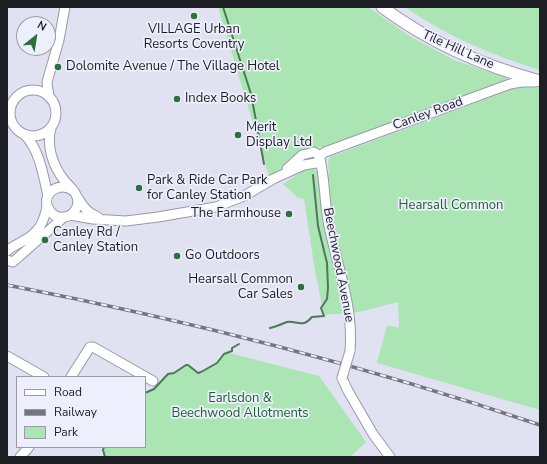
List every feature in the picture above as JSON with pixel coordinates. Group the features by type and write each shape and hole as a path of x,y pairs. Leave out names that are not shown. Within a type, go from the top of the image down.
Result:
{"main road":[{"name":"Tile Hill Lane","path":"382,7 417,31 460,53 489,65 540,82"}],"street":[{"path":"49,97 47,82 59,40 65,7"},
{"path":"34,90 43,80 52,65"},
{"name":"Canley Road","path":"67,216 116,221 135,221 216,207 244,196 273,179 304,165 325,152 368,135 510,84 540,82"},
{"path":"7,251 12,246 34,235 41,227 47,206 48,196 38,158 32,144 24,134 16,129 11,115 12,106 19,96 34,90 41,92 49,97 55,104 55,121 51,128 44,134 37,136 24,134"},
{"path":"7,260 13,262 17,260 67,216 74,213 77,206 78,198 60,174 52,157 49,142 51,128"},
{"name":"Beechwood Avenue","path":"315,159 323,179 328,221 348,306 351,334 350,350 342,378 370,428 390,457"},
{"path":"48,196 58,187 65,187 72,190"},
{"name":"Canley Road","path":"78,198 83,207 90,214 104,220"},
{"path":"47,206 55,216 67,216"},
{"path":"72,376 90,347 93,347 144,376"},
{"path":"7,356 42,376"},
{"path":"146,377 153,381"},
{"path":"20,457 28,448"}],"green space":[{"path":"218,7 368,7 411,37 454,60 507,78 503,82 324,147 312,147 305,149 276,173 270,176"},
{"path":"405,7 540,7 540,70 504,58 470,44 437,27"},
{"name":"Hearsall Common","path":"526,86 540,88 540,410 377,363 387,325 399,328 398,302 359,312 324,315 315,271 304,199 298,198 283,184 306,169 312,167 317,172 318,177 329,175 328,161 330,157 515,88"},
{"name":"Earlsdon & Beechwood Allotments","path":"229,353 319,376 366,442 350,457 105,457 104,448 146,448 146,393 154,389 168,374 174,373 186,365 201,372 217,363 224,354"}],"waterway":[{"path":"223,7 251,94 264,164"},
{"path":"270,328 287,322 305,323 312,317 324,316 321,308 327,299 327,263 318,226 313,175"},
{"path":"146,393 154,389 168,374 174,373 186,365 198,373 201,372 217,363 224,354 232,351 232,348 239,344"},
{"path":"104,448 105,457"}],"railway":[{"path":"7,285 142,313 276,346 409,383 540,425"}],"place":[{"name":"VILLAGE Urban Resorts Coventry","path":"194,16"},
{"name":"Dolomite Avenue / The Village Hotel","path":"58,67"},
{"name":"Index Books","path":"177,99"},
{"name":"Merit Display Ltd","path":"238,135"},
{"name":"Park & Ride Car Park for Canley Station","path":"139,188"},
{"name":"The Farmhouse","path":"289,214"},
{"name":"Canley Rd / Canley Station","path":"45,240"},
{"name":"Go Outdoors","path":"177,256"},
{"name":"Hearsall Common Car Sales","path":"301,287"}]}
